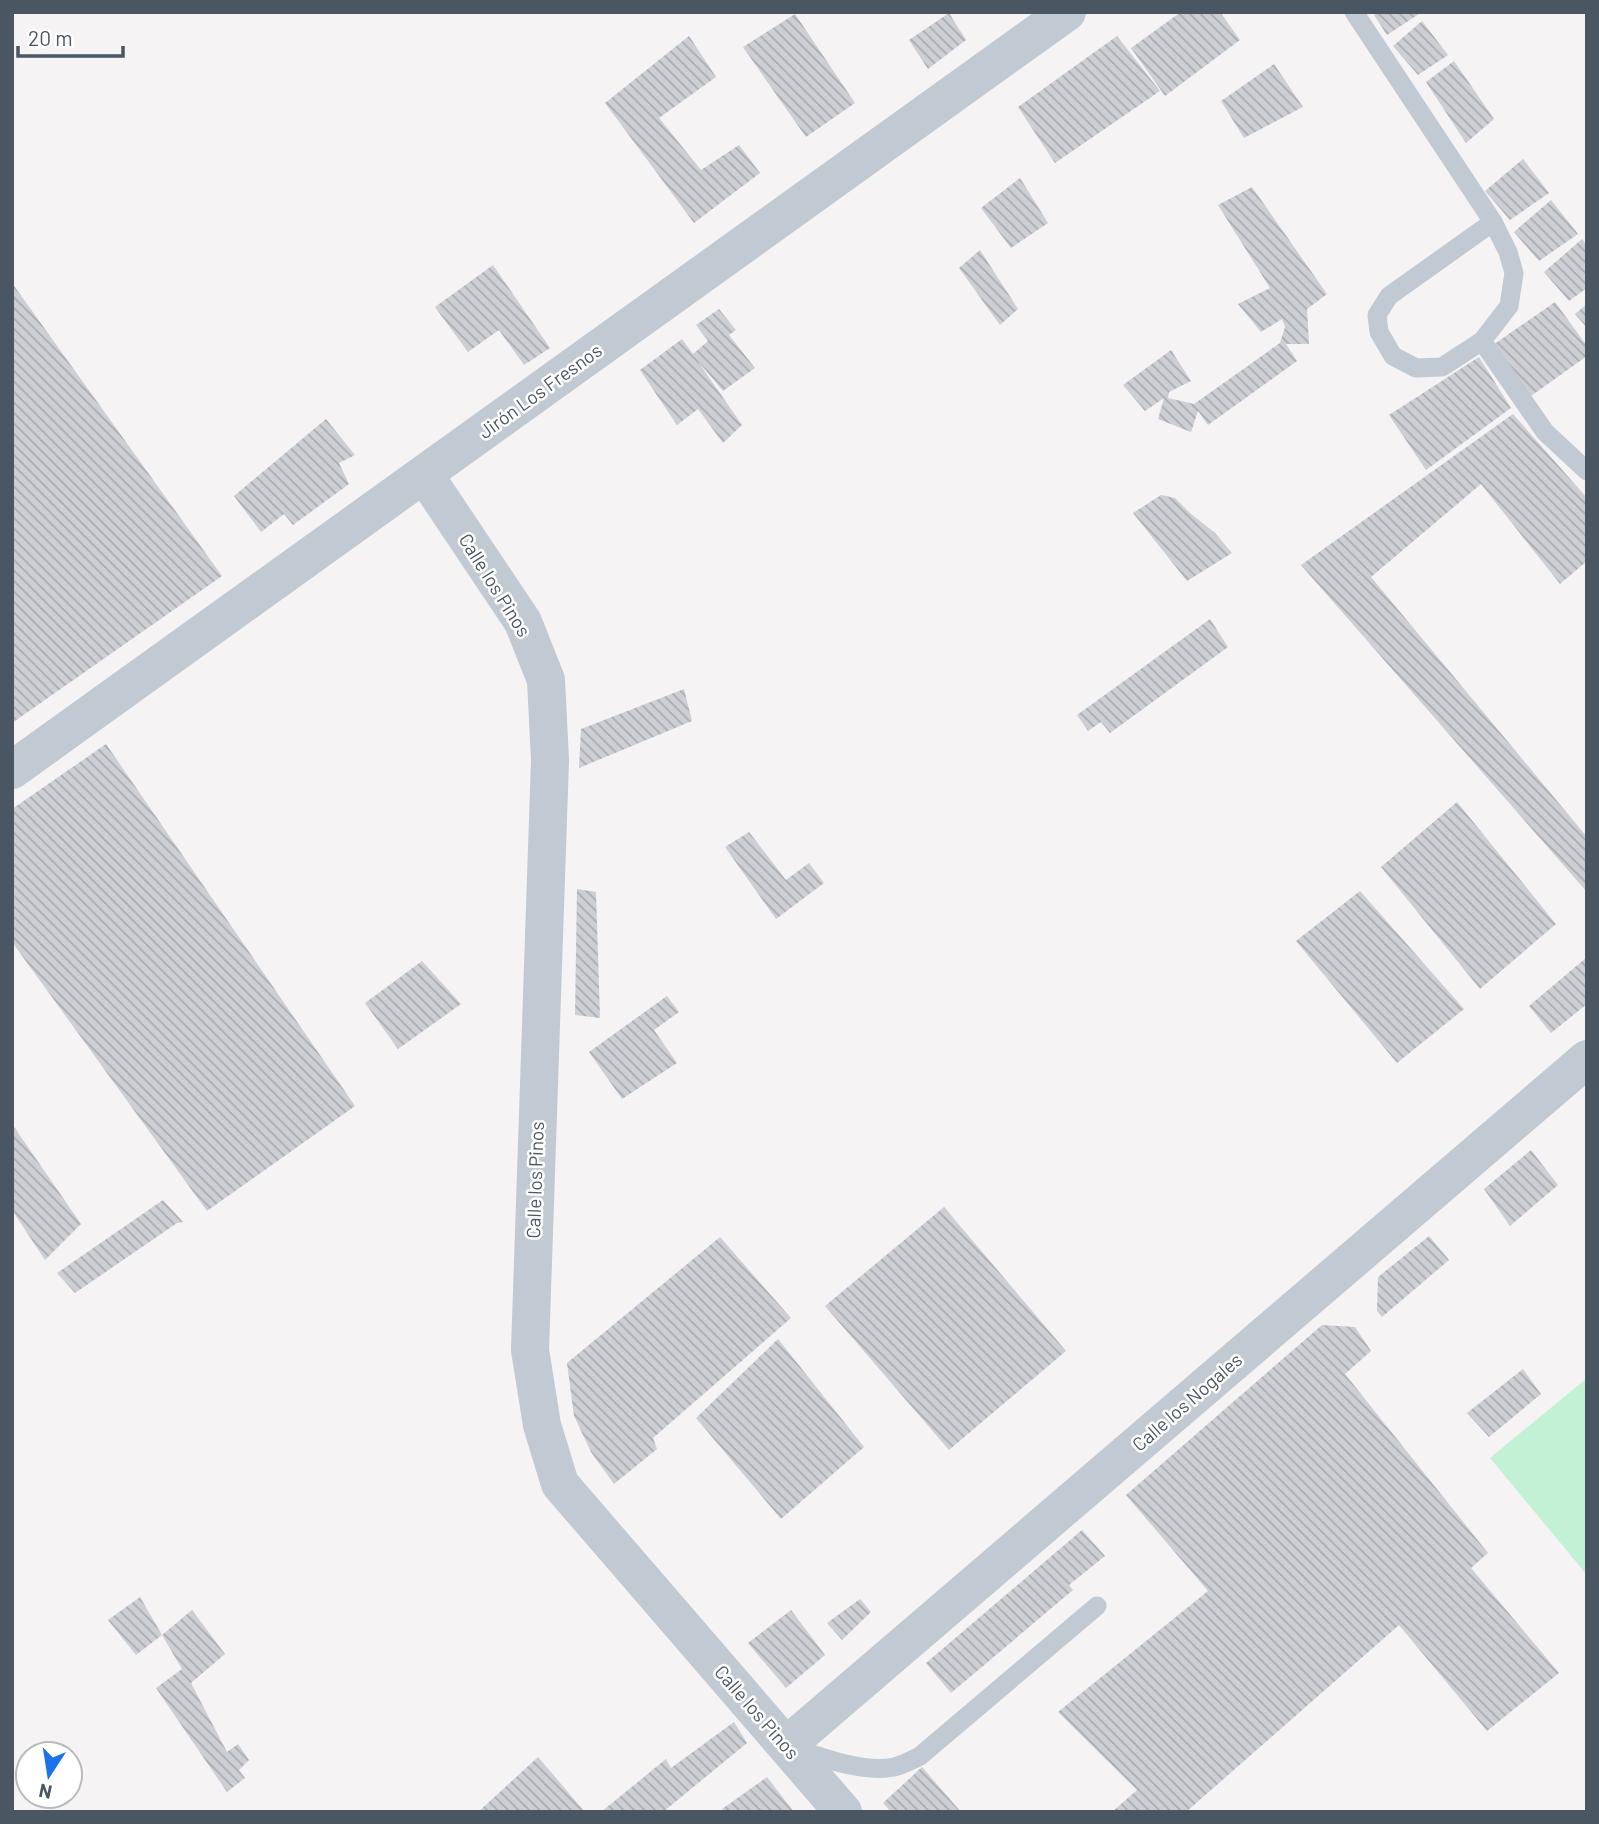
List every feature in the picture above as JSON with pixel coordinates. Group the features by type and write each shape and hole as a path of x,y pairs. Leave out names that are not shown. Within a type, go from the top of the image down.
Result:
{"street":[{"name":"Jirón Los Fresnos","path":"12,770 1067,12"},
{"name":"Calle los Pinos","path":"424,474 523,622 546,680 550,760 530,1350 542,1425 560,1484 843,1812"},
{"name":"Calle los Nogales","path":"786,1745 1587,1059"}],"lane":[{"path":"1354,12 1493,222 1508,252 1514,273 1509,306 1482,341 1442,367 1416,368 1394,356 1379,332 1377,315 1389,296 1493,222"},
{"path":"1482,341 1545,432 1587,471"},
{"path":"786,1745 842,1764 872,1768 895,1767 920,1756 1097,1606"}],"green space":[{"path":"1587,1378 1587,1575 1490,1458"}],"building":[{"path":"1181,12 1220,12 1240,40 1165,96 1131,48"},
{"path":"1379,12 1422,12 1387,35 1374,15"},
{"path":"949,13 966,40 928,69 909,40"},
{"path":"795,14 855,103 806,137 743,47"},
{"path":"1422,21 1448,55 1418,75 1393,46"},
{"path":"689,36 716,77 659,118 701,170 739,145 760,173 694,223 605,103"},
{"path":"1117,36 1160,91 1055,163 1018,107"},
{"path":"1454,61 1494,119 1466,143 1426,82"},
{"path":"1274,64 1303,107 1244,138 1221,101"},
{"path":"1523,159 1549,193 1510,220 1485,191"},
{"path":"1020,178 1048,223 1011,248 981,208"},
{"path":"1252,187 1327,294 1307,309 1309,344 1286,344 1297,361 1208,425 1198,411 1191,432 1158,419 1164,398 1145,411 1123,385 1171,350 1191,381 1169,392 1168,398 1194,404 1280,343 1285,327 1282,319 1261,332 1238,304 1270,288 1218,205"},
{"path":"1551,200 1578,234 1539,261 1514,232"},
{"path":"1582,239 1587,246 1587,288 1569,301 1544,272"},
{"path":"980,250 1018,309 1000,325 959,268"},
{"path":"493,265 550,348 524,365 499,330 468,352 435,307"},
{"path":"12,283 222,576 12,723"},
{"path":"1555,302 1587,346 1587,356 1531,396 1493,345"},
{"path":"1587,304 1587,328 1575,314"},
{"path":"719,309 736,330 729,335 755,368 723,391 697,360 742,425 723,443 698,409 677,425 640,370 682,339 693,354 708,341 696,325"},
{"path":"1479,357 1511,408 1426,470 1389,415"},
{"path":"1513,414 1587,498 1587,561 1560,584 1481,484 1371,577 1587,837 1587,892 1301,565"},
{"path":"326,419 355,455 339,463 349,484 293,525 284,514 261,532 234,496"},
{"path":"1161,495 1175,498 1215,533 1232,553 1187,581 1133,513"},
{"path":"1210,619 1228,647 1110,733 1101,722 1088,731 1077,715"},
{"path":"684,689 692,721 579,768 581,729"},
{"path":"106,744 355,1106 207,1211 12,942 12,809"},
{"path":"1457,802 1556,924 1480,989 1381,867"},
{"path":"749,832 786,880 809,863 824,883 776,919 725,847"},
{"path":"577,889 596,892 600,1018 575,1015"},
{"path":"1360,891 1464,1009 1397,1063 1296,941"},
{"path":"1587,957 1587,1004 1551,1033 1529,1006"},
{"path":"422,961 461,1004 398,1049 365,1003"},
{"path":"667,996 679,1012 654,1030 677,1063 622,1099 589,1052"},
{"path":"12,1124 81,1224 45,1260 12,1210"},
{"path":"1531,1150 1558,1185 1510,1226 1484,1189"},
{"path":"163,1200 183,1222 177,1223 75,1293 57,1273"},
{"path":"944,1207 1066,1351 949,1450 825,1306"},
{"path":"1429,1236 1449,1260 1382,1317 1377,1311 1378,1277"},
{"path":"720,1237 791,1318 653,1438 657,1449 614,1484 591,1452 574,1416 567,1363"},
{"path":"1322,1325 1355,1327 1371,1351 1345,1374 1488,1553 1471,1568 1559,1673 1487,1731 1399,1625 1186,1812 1112,1812 1137,1790 1058,1712 1208,1591 1126,1495"},
{"path":"778,1339 864,1447 781,1519 696,1418"},
{"path":"1523,1369 1541,1394 1489,1437 1467,1413"},
{"path":"1082,1530 1105,1556 1069,1585 1073,1590 951,1693 926,1663"},
{"path":"140,1597 162,1635 136,1655 108,1620"},
{"path":"860,1599 871,1612 842,1640 827,1623"},
{"path":"192,1610 225,1654 191,1683 227,1752 238,1744 249,1760 239,1770 245,1778 227,1792 156,1688 182,1669 162,1635"},
{"path":"791,1610 825,1655 786,1688 748,1643"},
{"path":"734,1722 747,1743 663,1812 601,1812 666,1759 671,1768"},
{"path":"538,1757 585,1812 478,1812"},
{"path":"922,1767 961,1812 891,1812 883,1803"},
{"path":"767,1777 794,1812 725,1812 722,1809"}]}
